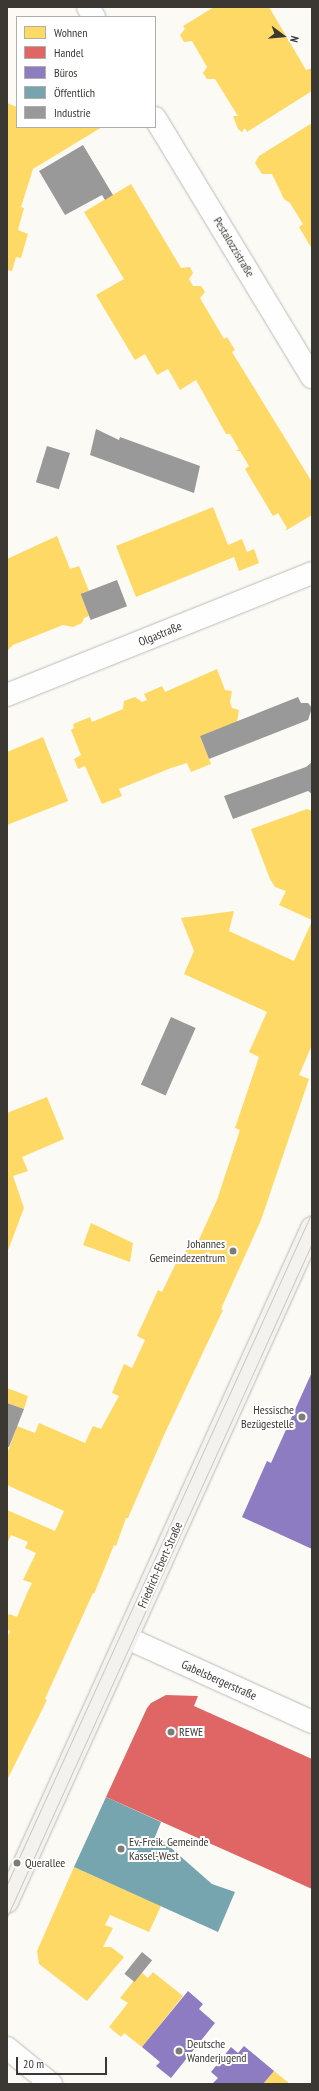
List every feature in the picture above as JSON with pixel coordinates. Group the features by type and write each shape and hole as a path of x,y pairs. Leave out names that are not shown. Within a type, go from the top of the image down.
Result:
{"main road":[{"name":"Friedrich-Ebert-Straße","path":"7,1902 312,1228"}],"street":[{"path":"88,7 93,16"},
{"name":"Pestalozzistraße","path":"156,120 312,377"},
{"name":"Olgastraße","path":"7,695 312,574"},
{"name":"Gabelsbergerstraße","path":"126,1638 312,1722"},
{"path":"7,2048 51,2084"}],"building: Wohnen":[{"path":"214,7 269,7 306,70 312,68 312,91 247,132 245,128 242,132 238,129 233,116 238,116 215,79 207,79 203,73 207,67 192,41 184,42 180,35 185,29 183,26"},
{"path":"7,103 16,107 16,128 100,128 33,169 21,207 24,208 18,230 28,234 21,258 16,257 12,271 7,270"},
{"path":"312,123 312,249 299,227 303,224 290,203 284,199 272,174 262,174 255,163 259,156"},
{"path":"131,184 181,268 190,267 193,273 189,279 193,286 201,286 205,292 200,298 224,339 227,337 235,350 232,352 312,482 312,515 285,531 287,528 278,513 273,516 245,469 249,466 240,451 236,451 239,449 230,434 226,434 196,380 180,390 168,369 157,375 145,354 135,360 96,295 124,279 84,212"},
{"path":"213,507 228,545 242,539 247,552 254,549 259,563 239,571 234,557 136,597 116,546"},
{"path":"57,536 70,569 79,566 89,591 81,595 89,616 84,618 82,623 73,627 63,625 13,645 7,651 7,559"},
{"path":"217,669 225,690 232,691 230,702 232,708 239,710 237,722 200,736 211,764 191,772 187,763 171,768 119,789 122,796 102,804 85,766 78,769 74,759 81,755 71,730 74,728 73,724 90,717 92,722 123,709 124,701 135,697 142,702 147,700 144,694 162,686 165,692"},
{"path":"43,737 68,801 7,825 7,752"},
{"path":"307,809 312,811 312,920 279,905 286,891 275,887 270,879 251,829"},
{"path":"234,911 229,931 294,961 312,921 312,1045 299,1075 309,1079 261,1220 221,1309 223,1310 164,1435 128,1518 126,1518 116,1546 114,1545 94,1594 93,1593 45,1699 47,1700 7,1780 7,1638 10,1631 7,1630 7,1617 9,1614 17,1617 32,1583 23,1580 36,1553 25,1548 28,1542 11,1535 7,1544 7,1510 55,1531 64,1511 7,1485 7,1454 17,1426 35,1433 39,1423 85,1443 93,1426 101,1429 119,1396 112,1393 124,1364 132,1368 145,1340 137,1336 158,1290 162,1292 177,1261 180,1263 190,1243 196,1246 217,1200 240,1130 235,1128 259,1057 249,1052 267,1012 184,974 194,951 181,918"},
{"path":"47,1097 64,1139 22,1157 28,1171 13,1176 24,1208 7,1253 7,1113"},
{"path":"91,1223 133,1243 130,1262 83,1245"},
{"path":"7,1388 28,1396 24,1409 7,1403"},
{"path":"74,1867 161,1906 149,1932 110,1915 105,1925 113,1928 103,1947 111,1947 124,1957 87,2001 39,1964 37,1951"},
{"path":"141,1972 148,1978 153,1972 183,1996 142,2047 124,2033 121,2037 109,2027 128,2003 120,1998"},
{"path":"274,2071 290,2084 263,2084"}],"building: Handel":[{"path":"166,1695 198,1696 194,1706 312,1759 312,1889 106,1797 147,1708 151,1703"}],"building: Büros":[{"name":"Hessische Bezügestelle","path":"312,1372 312,1549 242,1517 267,1461 271,1463"},
{"path":"188,1991 203,2004 199,2009 215,2023 171,2078 156,2066 160,2062 142,2047"},
{"path":"244,2046 274,2071 263,2084 212,2084 218,2078 211,2072 231,2047 238,2053"}],"building: Öffentlich":[{"path":"106,1797 161,1822 155,1837 163,1841 212,1884 235,1892 218,1932 74,1867"}],"building: Industrie":[{"path":"83,145 113,195 105,200 102,195 65,215 39,171"},
{"path":"96,429 119,440 120,437 200,466 194,493 90,455"},
{"path":"47,446 70,453 59,489 36,482"},
{"path":"117,580 127,606 91,620 81,594"},
{"path":"298,697 301,703 308,703 312,708 308,720 209,759 200,736"},
{"path":"312,762 312,794 308,791 233,819 224,796 306,767"},
{"path":"171,1017 196,1028 166,1096 141,1085"},
{"path":"7,1403 24,1409 9,1447 7,1447"},
{"path":"142,1952 152,1960 134,1982 124,1974"}],"tram line":[{"path":"7,1884 312,1212"},
{"path":"7,1917 312,1243"}],"place":[{"name":"Johannes Gemeindezentrum","path":"233,1251"},
{"name":"Hessische Bezügestelle","path":"302,1417"},
{"name":"REWE","path":"171,1732"},
{"name":"Ev.-Freik. Gemeinde Kassel-West","path":"121,1849"},
{"name":"Querallee","path":"17,1863"},
{"name":"Deutsche Wanderjugend","path":"179,2051"}]}
